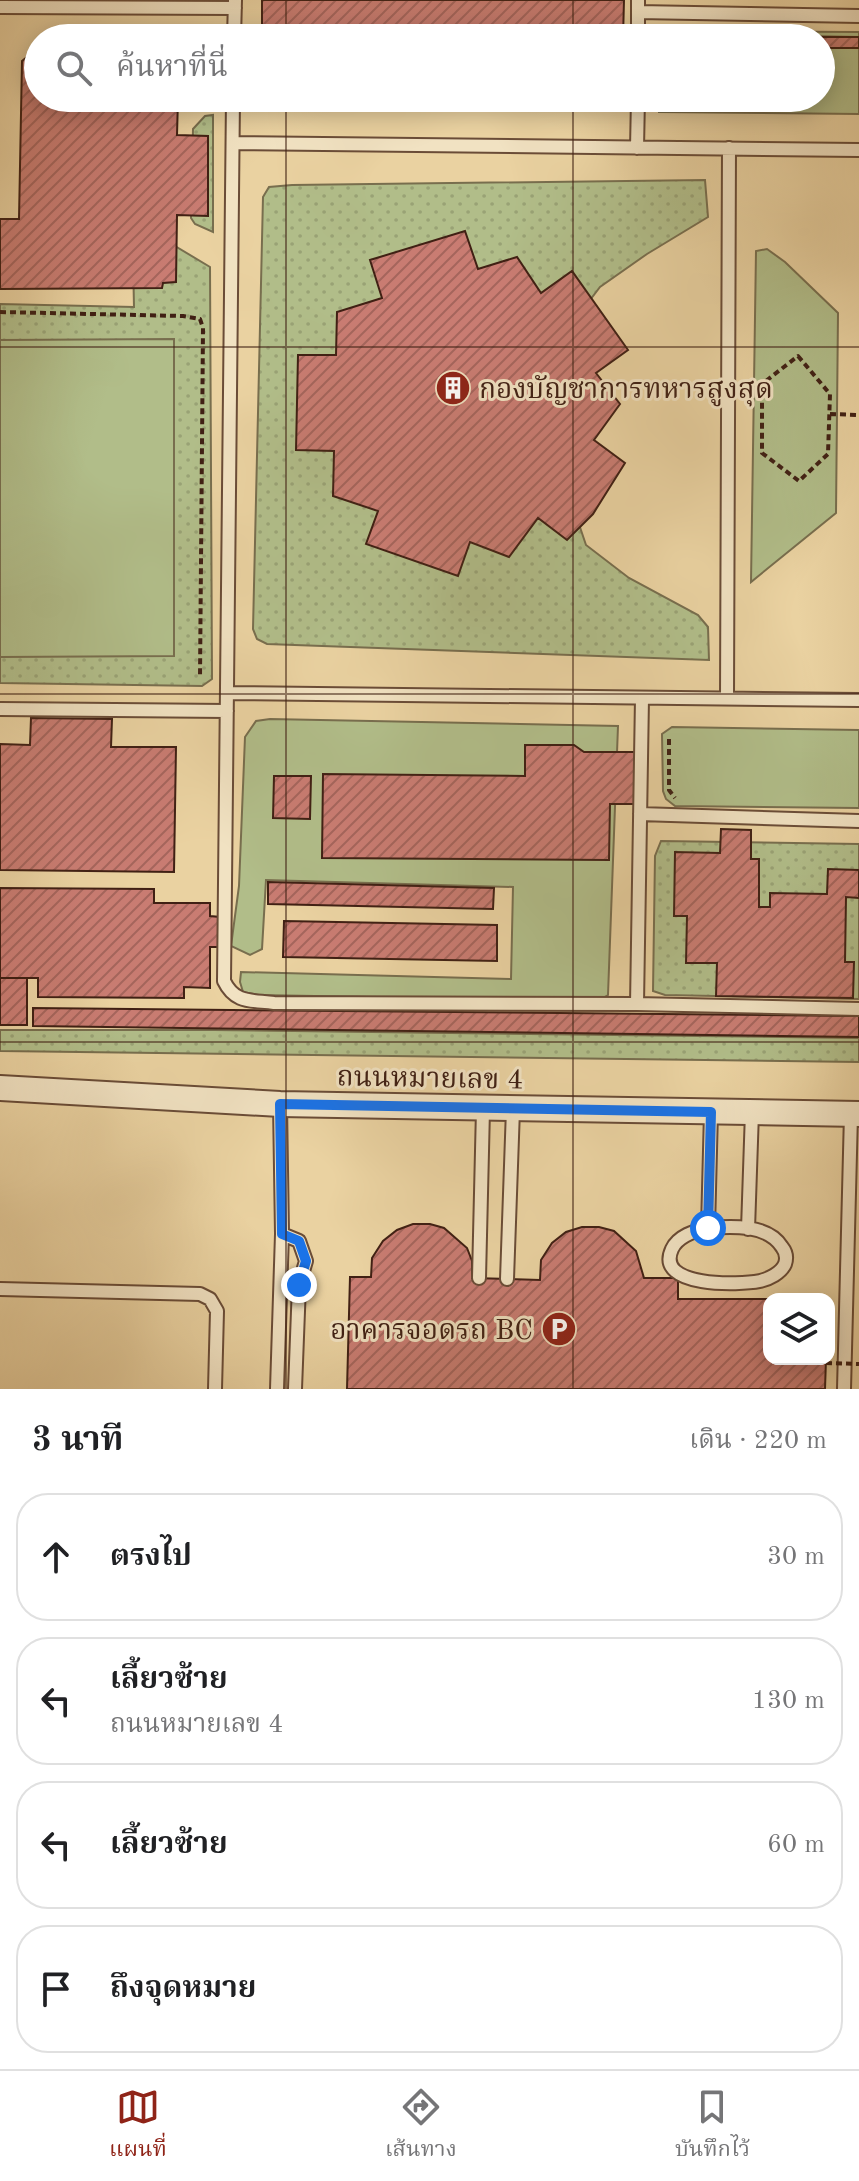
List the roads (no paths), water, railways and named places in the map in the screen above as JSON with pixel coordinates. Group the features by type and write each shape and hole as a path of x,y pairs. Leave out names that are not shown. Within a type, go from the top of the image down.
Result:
{"street":[{"name":"ถนนหมายเลข 4","path":"0,1088 280,1104 855,1114"}],"lane":[{"path":"0,7 235,4 234,24"},
{"path":"638,6 859,16"},
{"path":"233,112 224,981 229,991 238,998 274,1003 637,1004 859,1009"},
{"path":"637,148 638,112"},
{"path":"233,143 859,150"},
{"path":"727,698 729,148"},
{"path":"227,693 859,700"},
{"path":"637,1004 642,698"},
{"path":"0,709 227,711"},
{"path":"640,814 859,821"},
{"path":"277,1389 282,1234 280,1104"},
{"path":"479,1278 483,1109"},
{"path":"507,1279 513,1109"},
{"path":"708,1228 711,1112"},
{"path":"748,1229 752,1112"},
{"path":"844,1389 855,1114"},
{"path":"708,1228 748,1229 761,1231 781,1243 786,1253 781,1271 760,1281 705,1282 688,1278 672,1268 670,1253 686,1235 708,1228"},
{"path":"282,1234 299,1241 306,1261 299,1285 295,1389"},
{"path":"0,1289 200,1294 210,1299 217,1311 215,1389"}],"place":[{"name":"กองบัญชาการทหารสูงสุด","path":"453,388"},
{"name":"อาคารจอดรถ BC","path":"559,1329"}]}
